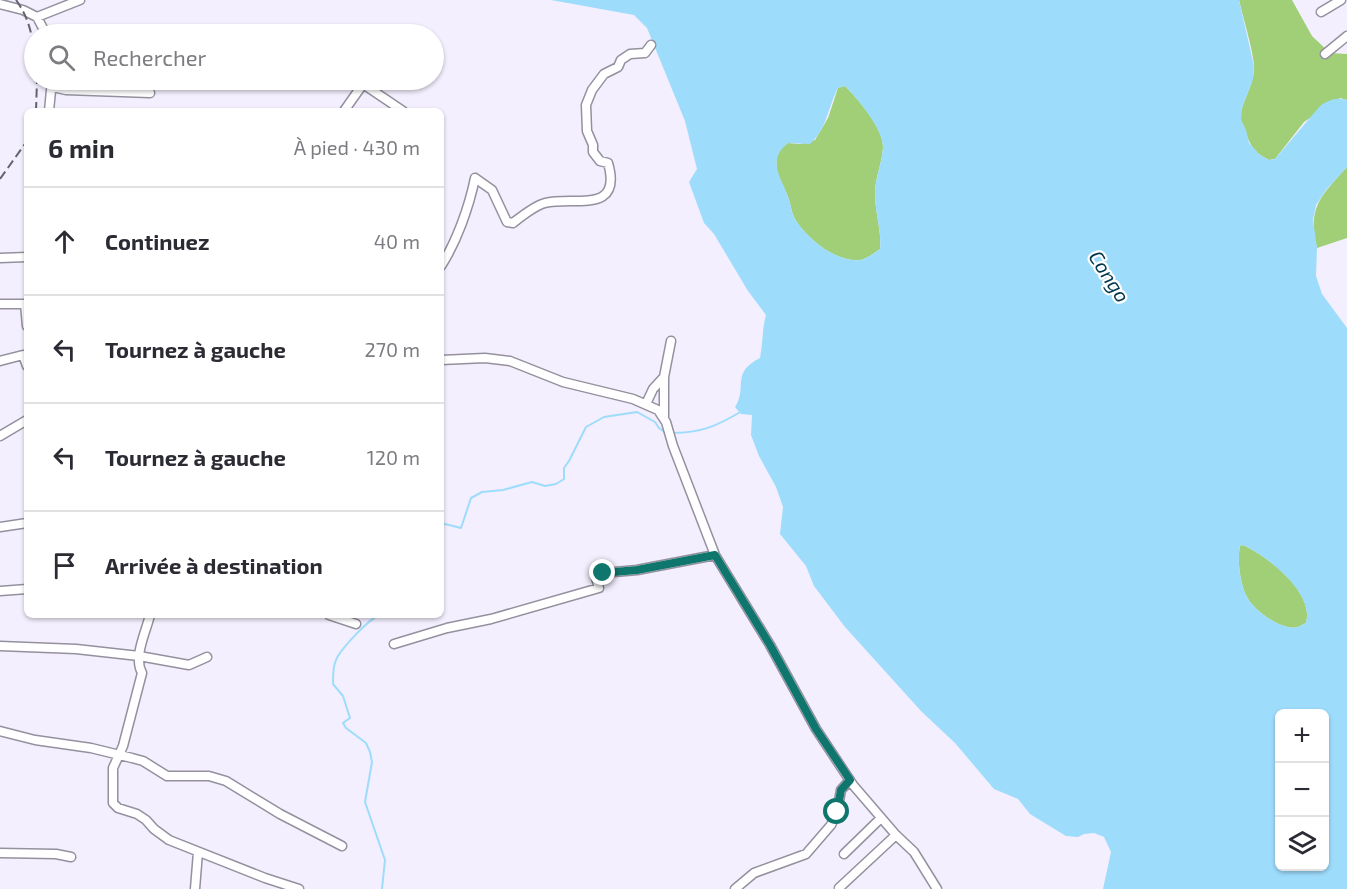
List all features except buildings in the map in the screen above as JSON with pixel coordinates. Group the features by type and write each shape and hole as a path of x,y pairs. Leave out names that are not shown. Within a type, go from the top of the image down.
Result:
{"street":[{"path":"37,17 80,0"},
{"path":"1321,12 1341,0"},
{"path":"0,4 29,12 37,17 41,24"},
{"path":"1325,54 1347,36"},
{"path":"444,260 472,195 475,178 492,190 507,222 513,223 545,203 599,200 606,194 611,172 608,163 600,161 593,152 593,145 587,131 586,105 592,90 604,74 618,67 621,60 630,54 645,54 651,45"},
{"path":"50,108 52,90"},
{"path":"66,90 150,93"},
{"path":"346,108 359,90"},
{"path":"372,90 399,108"},
{"path":"0,258 24,257"},
{"path":"0,304 24,304"},
{"path":"664,418 664,377 671,341"},
{"path":"0,361 24,355"},
{"path":"444,360 485,358 510,361 563,382 646,404 658,410 670,433 715,555 770,645 816,729 850,780 896,835 914,852 937,889"},
{"path":"646,404 653,389 664,377"},
{"path":"0,436 24,422"},
{"path":"0,527 24,524"},
{"path":"394,644 599,588 596,578 603,573 647,568 715,555"},
{"path":"0,591 24,589"},
{"path":"149,618 139,656 138,666 142,673 127,734 113,768 115,806 137,814 169,840 299,889"},
{"path":"338,618 356,624"},
{"path":"0,646 50,647 139,656 189,665 207,657"},
{"path":"0,731 35,740 91,748 143,761 167,776 209,776 226,781 280,814 342,846"},
{"path":"735,889 754,873 806,854 831,825 837,812 841,790 850,780"},
{"path":"844,854 881,818"},
{"path":"839,888 896,835"},
{"path":"195,889 198,852"},
{"path":"0,853 56,854 71,857"}],"green space":[{"path":"1239,0 1292,0 1312,36 1330,53 1347,54 1347,100 1340,98 1304,122 1275,159 1269,160 1254,149 1241,121 1242,107 1253,79 1254,64"},
{"path":"845,86 875,123 883,148 875,194 880,249 860,260 842,258 823,248 800,226 794,216 776,163 778,152 788,143 800,144 815,140 828,118 838,88"},
{"path":"1347,167 1347,238 1317,248 1314,222 1318,203"},
{"path":"1243,545 1264,557 1287,576 1303,599 1307,611 1306,623 1292,628 1277,623 1262,614 1250,602 1240,572 1239,552 1240,546"}],"water":[{"name":"Congo","path":"551,0 1239,0 1254,66 1253,79 1242,108 1241,120 1249,143 1260,155 1269,160 1275,159 1320,106 1333,100 1347,100 1347,167 1316,205 1313,220 1317,248 1316,276 1322,294 1347,328 1347,889 1103,889 1111,852 1104,837 1094,833 1078,837 1066,836 1030,814 1018,799 994,789 955,743 921,711 845,627 814,586 806,566 780,534 783,507 751,435 752,415 741,414 735,407 739,400 742,375 745,369 760,358 766,315 748,291 714,234 704,223 689,182 697,169 685,121 647,28 634,15","holes":["845,86 875,124 883,148 875,194 880,249 868,257 851,260 823,248 800,226 793,214 776,162 781,150 788,143 810,144 816,138 824,125 838,88","1243,545 1276,567 1296,588 1307,611 1306,623 1292,628 1285,626 1269,619 1250,602 1240,572 1240,546"]}],"waterway":[{"path":"672,433 708,428 742,411"},
{"path":"444,524 461,528 471,498 482,492 503,490 532,482 545,486 556,484 564,479 564,468 586,427 604,417 637,412 655,422 666,433"},
{"path":"375,618 338,656 334,666 333,684 343,696 350,718 343,723 346,728 366,743 370,752 372,762 365,802 385,860 382,889"}],"railway":[{"path":"16,0 28,24"},
{"path":"36,108 37,90"},
{"path":"0,179 24,145"}],"route":[{"path":"603,573 637,570 715,555 770,645 816,729 850,780 841,790 837,812"}]}
